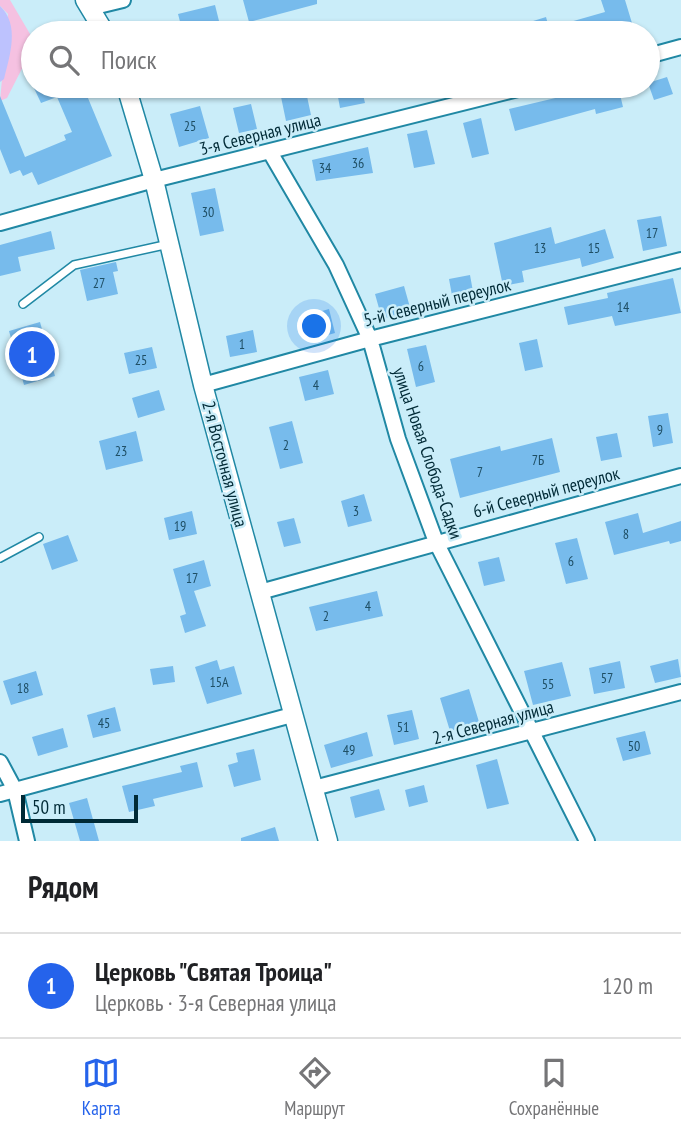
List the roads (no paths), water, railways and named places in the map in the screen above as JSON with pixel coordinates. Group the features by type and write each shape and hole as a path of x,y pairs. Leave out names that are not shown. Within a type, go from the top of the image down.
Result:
{"street":[{"path":"97,21 85,3 123,0"},
{"path":"660,52 681,47"},
{"name":"2-я Восточная улица","path":"130,98 154,180 203,385 328,841"},
{"name":"3-я Северная улица","path":"0,223 154,180 483,98"},
{"name":"улица Новая Слобода-Садки","path":"270,152 336,265 370,339 398,439 436,542 534,731 587,841"},
{"name":"5-й Северный переулок","path":"203,385 370,339 681,260"},
{"name":"6-й Северный переулок","path":"260,592 681,476"},
{"name":"2-я Северная улица","path":"314,788 681,692"},
{"path":"0,794 292,715"},
{"path":"0,762 15,790 27,841"}],"lane":[{"path":"23,304 74,265 169,244"},
{"path":"0,558 39,537"}],"water":[{"path":"0,6 10,22 12,41 4,79 0,82"}],"place":[{"name":"Церковь \"Святая Троица\"","path":"32,354"}]}
